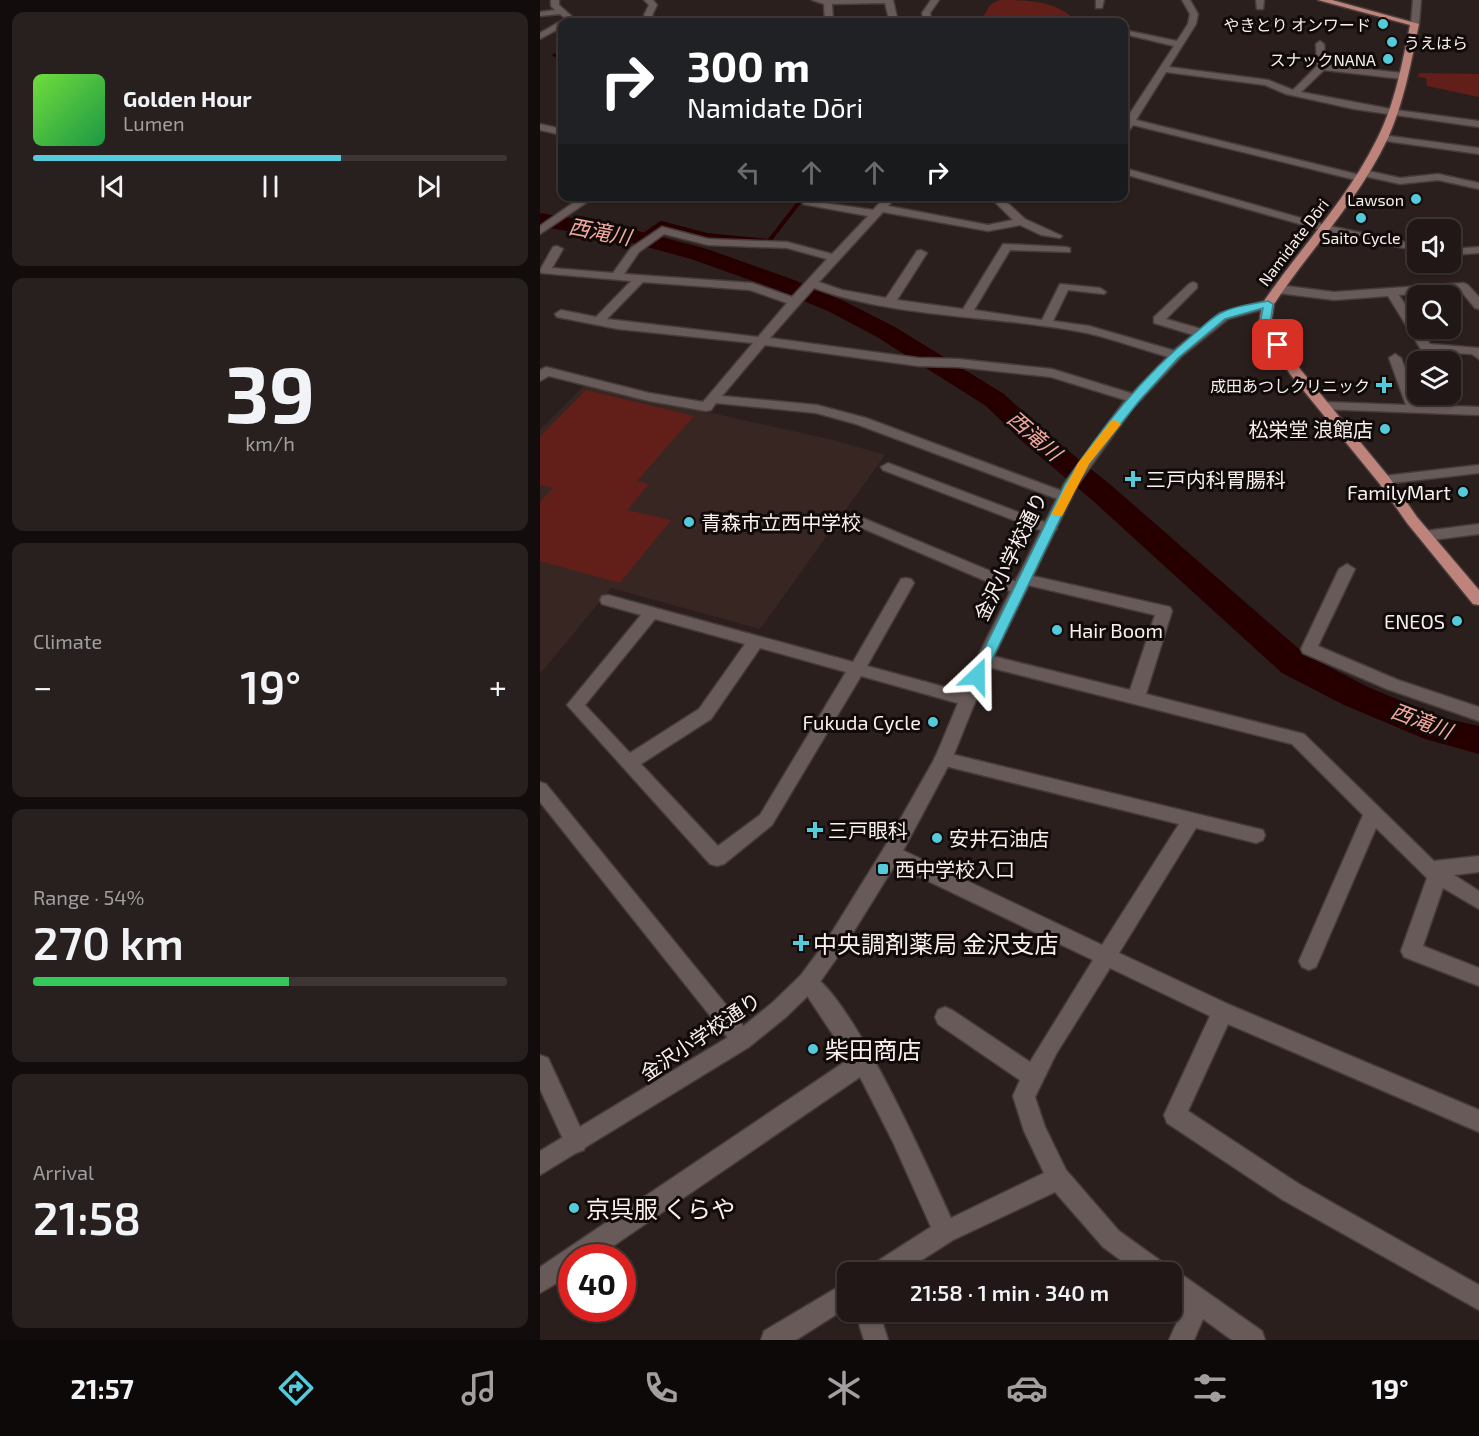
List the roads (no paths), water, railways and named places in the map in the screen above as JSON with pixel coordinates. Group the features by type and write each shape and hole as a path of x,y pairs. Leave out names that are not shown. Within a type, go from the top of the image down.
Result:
{"main road":[{"path":"1322,0 1415,24"},
{"name":"Namidate Dōri","path":"1415,24 1393,114 1382,138 1362,175 1268,304 1265,324 1271,336 1324,406 1384,480 1425,536 1479,600"}],"street":[{"path":"555,0 555,6 564,18"},
{"path":"648,0 653,5 648,15 651,18"},
{"path":"816,0 828,2 889,0 893,18"},
{"path":"927,18 926,13 935,0"},
{"path":"1128,124 1192,24 1194,14 1186,0"},
{"path":"1415,24 1417,0"},
{"path":"828,2 829,18"},
{"path":"540,14 559,12"},
{"path":"540,36 558,27"},
{"path":"1128,33 1178,44"},
{"path":"1320,44 1322,66"},
{"path":"1322,66 1402,76"},
{"path":"1295,93 1322,66"},
{"path":"1162,69 1268,83 1274,88 1393,114 1479,124"},
{"path":"1128,107 1137,110"},
{"path":"1130,121 1362,175 1400,181 1438,177 1479,186"},
{"path":"540,127 558,131"},
{"path":"1382,138 1479,150"},
{"path":"1128,172 1325,228 1407,246"},
{"path":"542,229 584,201"},
{"path":"540,377 546,371 649,397 706,407 810,285 887,201"},
{"path":"999,201 1019,222 1033,230 1056,236"},
{"path":"807,202 988,228 1019,222"},
{"path":"616,277 635,250 662,230 708,242 787,245 835,258"},
{"path":"967,312 1007,246 1066,250"},
{"path":"557,249 545,271 753,287 796,301"},
{"path":"1461,251 1479,250"},
{"path":"890,302 921,253"},
{"path":"599,321 640,278"},
{"path":"810,285 890,302 1089,330 1174,355"},
{"path":"1193,285 1158,320 1201,333"},
{"path":"1047,324 1064,286 1100,292"},
{"path":"1278,289 1334,296 1464,287 1479,305"},
{"path":"1392,293 1426,348 1477,351 1479,355"},
{"name":"金沢小学校通り","path":"540,1164 742,1040 779,1010 808,982 834,946 891,854 943,759 984,660 1084,463 1174,355 1222,317 1239,310 1268,304"},
{"path":"561,314 599,321 764,340 918,362 958,363 1052,373 1135,399"},
{"path":"1395,358 1414,408"},
{"path":"713,399 817,409 861,421 1068,491"},
{"path":"1324,406 1479,411"},
{"path":"888,467 1050,529"},
{"path":"1384,480 1479,469"},
{"path":"853,519 1021,584 1164,611 1136,698"},
{"path":"1425,536 1479,529"},
{"path":"1347,569 1309,649 1391,685 1433,701 1479,714"},
{"path":"652,612 575,705 717,858 766,820 906,583"},
{"path":"608,600 968,700"},
{"path":"628,763 705,714 756,641"},
{"path":"984,660 1298,739 1434,872 1479,901"},
{"path":"943,759 1256,835"},
{"path":"540,789 742,1040"},
{"path":"1310,961 1373,814"},
{"path":"1143,1262 1111,1239 1058,1178 1035,1131 1024,1096 1049,1047 1192,819"},
{"path":"891,854 1223,1012 1479,1121"},
{"path":"1434,872 1479,864"},
{"path":"1434,872 1411,951 1479,977"},
{"path":"808,982 831,1008 863,1062 915,1164 945,1232"},
{"path":"1223,1012 1175,1115 1291,1192 1479,1298"},
{"path":"945,1017 1034,1077"},
{"path":"595,1244 863,1062"},
{"path":"540,1065 576,1142"},
{"path":"897,1262 945,1232 1021,1198 1058,1178"},
{"path":"540,1281 558,1269"},
{"path":"1182,1290 1253,1340"},
{"path":"773,1340 837,1300"},
{"path":"1181,1340 1198,1302"},
{"path":"870,1322 876,1340"}],"waterway":[{"path":"554,55 558,56"},
{"path":"640,238 661,223 707,235 769,241 800,201"},
{"name":"西滝川","path":"540,220 611,231 699,254 786,285 838,307 886,332 995,400 1034,437 1102,493 1294,664 1356,696 1437,730 1479,740"}],"place":[{"name":"やきとり オンワード","path":"1383,24"},
{"name":"うえはら","path":"1392,42"},
{"name":"スナックNANA","path":"1388,59"},
{"name":"Lawson","path":"1416,199"},
{"name":"Saito Cycle","path":"1361,218"},
{"name":"成田あつしクリニック","path":"1384,385"},
{"name":"松栄堂 浪館店","path":"1385,429"},
{"name":"三戸内科胃腸科","path":"1133,479"},
{"name":"FamilyMart","path":"1463,492"},
{"name":"青森市立西中学校","path":"689,522"},
{"name":"ENEOS","path":"1457,621"},
{"name":"Hair Boom","path":"1057,630"},
{"name":"Fukuda Cycle","path":"933,722"},
{"name":"三戸眼科","path":"815,830"},
{"name":"安井石油店","path":"937,838"},
{"name":"西中学校入口","path":"883,869"},
{"name":"中央調剤薬局 金沢支店","path":"801,943"},
{"name":"柴田商店","path":"813,1049"},
{"name":"京呉服 くらや","path":"574,1208"}]}
